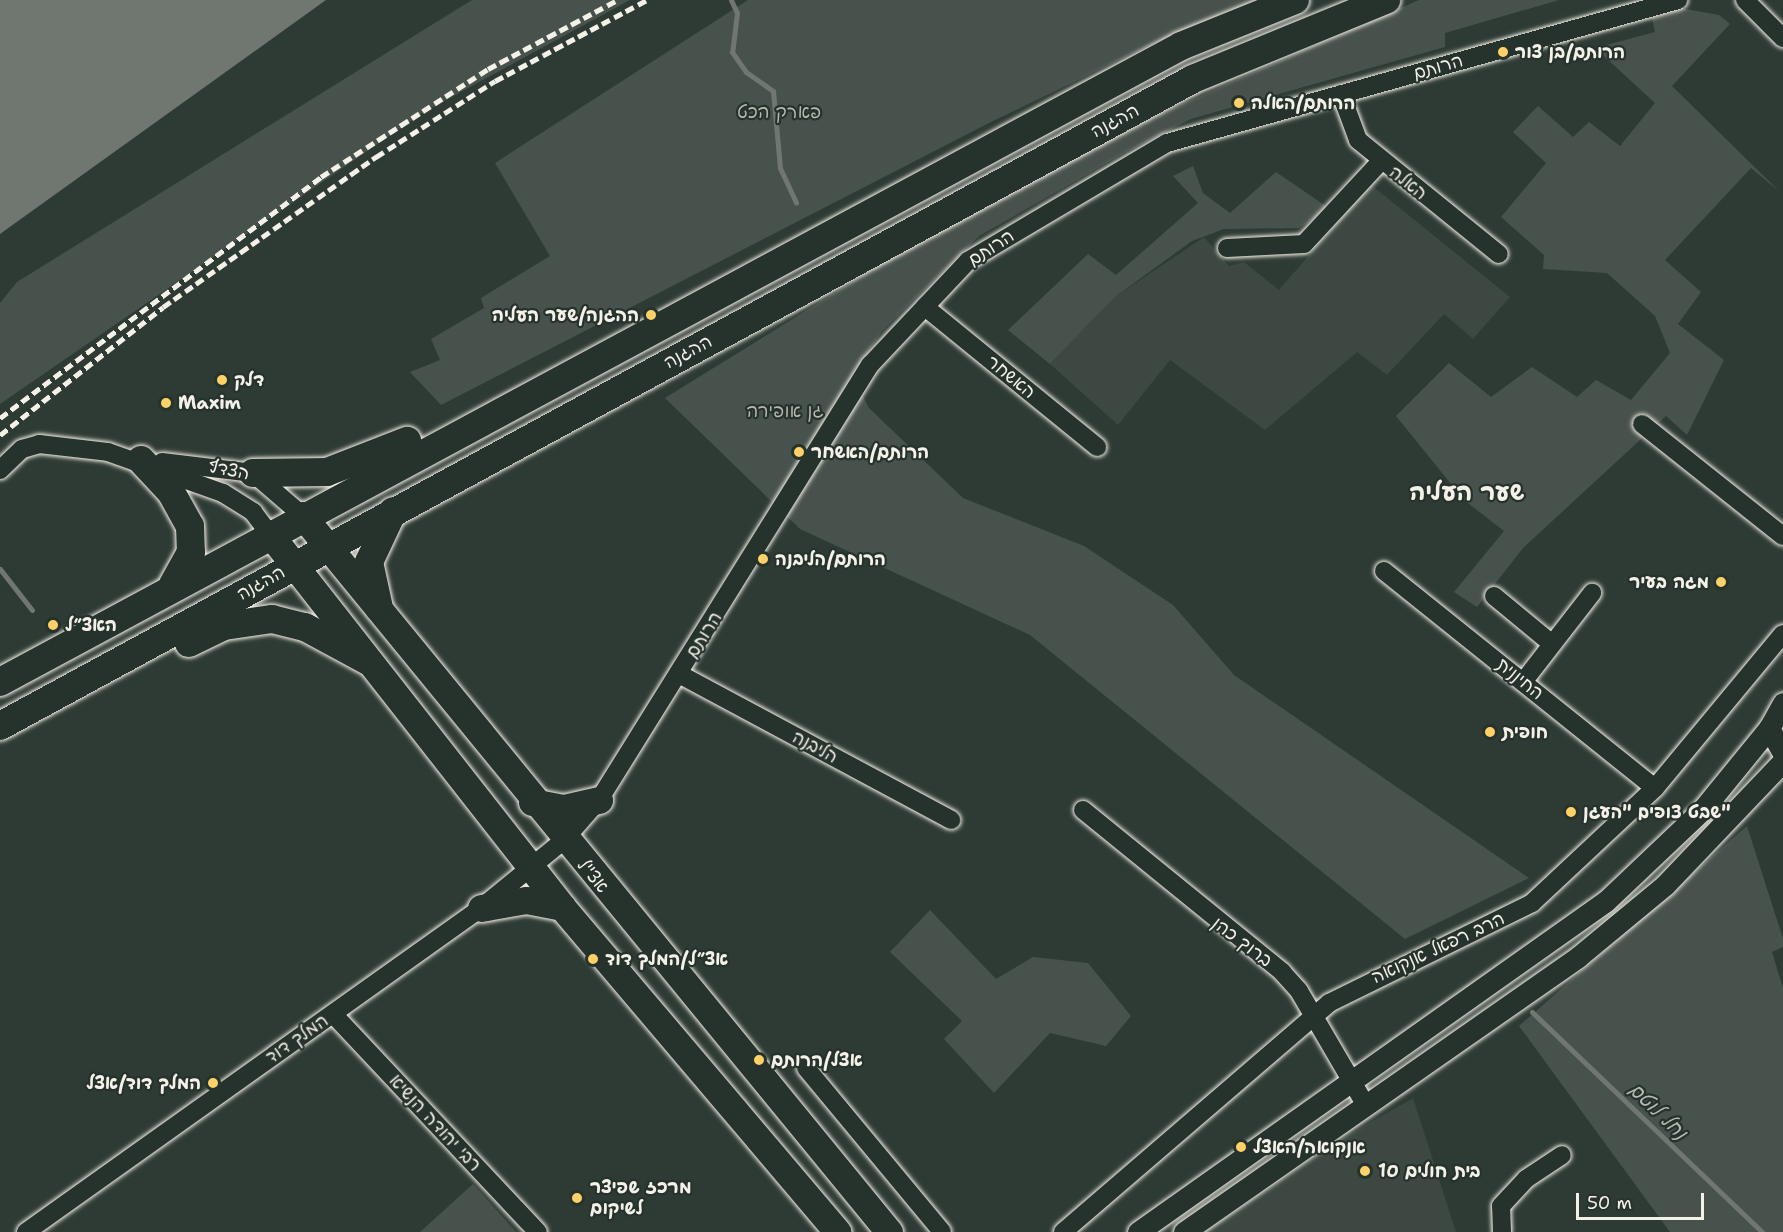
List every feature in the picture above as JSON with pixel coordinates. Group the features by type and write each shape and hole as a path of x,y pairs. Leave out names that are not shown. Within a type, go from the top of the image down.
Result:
{"highway":[{"name":"ההגנה","path":"0,682 302,515 1181,46 1294,0"},
{"name":"ההגנה","path":"11,720 1192,79 1386,0"},
{"path":"253,473 327,472 448,423 497,411"},
{"path":"141,460 171,492 190,526 191,552 173,585"},
{"path":"379,608 369,562 393,511"},
{"path":"11,720 244,621 272,619 305,627 368,661"}],"main road":[{"name":"אצ\"ל","path":"302,515 379,608 532,802 889,1232"},
{"path":"269,533 562,908 838,1232"},
{"path":"532,802 564,808 599,800"},
{"path":"481,908 526,900 562,908"}],"street":[{"name":"הרותם","path":"564,841 599,800 680,674 870,365 968,261 1167,143 1678,0"},
{"path":"1745,0 1783,38"},
{"name":"האלה","path":"1341,94 1358,140 1498,254"},
{"path":"1227,248 1304,244 1381,160"},
{"name":"האשחר","path":"925,307 1097,447"},
{"path":"1642,424 1783,536"},
{"name":"הצדף","path":"0,470 29,446 80,447 141,460 253,473 302,515"},
{"name":"הצדף","path":"141,460 241,504 269,533"},
{"name":"החיננית","path":"1384,571 1655,788"},
{"path":"1523,682 1592,593"},
{"path":"1494,596 1552,644"},
{"name":"הרב רפאל אנקואה","path":"1064,1232 1314,1014 1361,984 1532,903 1655,788 1783,634"},
{"name":"הליבנה","path":"680,674 951,820"},
{"path":"1138,1232 1606,901 1703,809 1769,728 1783,703"},
{"path":"1769,728 1783,753"},
{"path":"1184,1232 1619,925 1783,761"},
{"name":"ברוך כהן","path":"1083,810 1282,972 1314,1014 1365,1104"},
{"name":"המלך דוד","path":"26,1232 481,908 564,841"},
{"name":"רבי יהודה הנשיא","path":"333,1014 538,1232"},
{"path":"806,1068 942,1232"},
{"path":"1502,1232 1501,1206 1526,1179 1562,1155"}],"shaded area":[{"path":"0,0 326,0 0,234"},
{"path":"1370,184 1510,297 1473,339 1444,314 1387,375 1357,352 1265,430 1170,360 1118,425 1050,364 1115,297 1204,237 1229,266 1244,262 1279,290"},
{"name":"בית חולים 10","path":"1413,1098 1456,1232 1205,1232 1345,1137"}],"green space":[{"path":"472,0 630,0 424,112 0,404 0,303 17,282"},
{"name":"פארק הכט","path":"748,0 1261,0 1154,43 989,123 441,405 410,372 440,360 431,339 484,308 481,298 550,256 495,163"},
{"name":"גן אופירה","path":"1419,0 1559,0 1445,33 1445,47 1191,119 1124,153 979,236 882,331 852,376 869,408 963,498 1084,546 1173,605 1234,675 1529,878 1405,939 1030,635 800,529 665,398 930,234 1164,112"},
{"path":"1680,8 1719,15 1730,24 1672,86 1780,192 1751,168 1665,260 1701,292 1678,324 1724,360 1687,435 1666,416 1523,548 1477,607 1454,592 1504,531 1464,500 1396,416 1449,363 1491,397 1532,367 1577,397 1596,380 1631,400 1670,353 1655,316 1607,273 1543,269 1544,255 1501,217 1546,163 1513,132 1538,106 1573,137 1589,122 1620,146 1655,103 1595,48 1655,32 1652,18"},
{"path":"1193,166 1203,193 1230,213 1276,172 1330,209 1299,228 1224,229 1192,241 1115,297 1050,364 1008,330 1088,254 1116,275 1198,203 1173,176"},
{"path":"1747,826 1783,939 1783,947 1772,952 1783,988 1783,1232 1670,1232 1519,1026"},
{"path":"930,910 996,979 1033,957 1088,963 1131,1016 1106,1046 1050,1033 994,1093 944,1039 962,1021 890,952"},
{"path":"473,1184 516,1232 420,1232"}],"waterway":[{"name":"נחל לוטם","path":"731,0 737,13 732,52 746,72 773,91 780,168 796,202"},
{"path":"0,569 32,610"},
{"name":"נחל לוטם","path":"1532,1012 1762,1232"}],"railway":[{"path":"0,418 321,177 488,69 617,0"},
{"path":"0,435 163,307 376,157 495,81 647,0"}],"place":[{"name":"הרותם/בן צור","path":"1503,52"},
{"name":"הרותם/האלה","path":"1239,103"},
{"name":"ההגנה/שער העליה","path":"651,315"},
{"name":"דלק","path":"222,380"},
{"name":"Maxim","path":"166,403"},
{"name":"הרותם/האשחר","path":"799,452"},
{"name":"הרותם/הליבנה","path":"763,559"},
{"name":"מגה בעיר","path":"1721,582"},
{"name":"האצ״ל","path":"53,625"},
{"name":"חופית","path":"1490,732"},
{"name":"שבט צופים \"העגן\"","path":"1571,812"},
{"name":"אצ״ל/המלך דוד","path":"593,959"},
{"name":"אצל/הרותם","path":"759,1060"},
{"name":"המלך דוד/אצל","path":"213,1083"},
{"name":"אנקואה/האצל","path":"1241,1147"},
{"name":"בית חולים 10","path":"1365,1171"},
{"name":"מרכז שפיצר לשיקום","path":"577,1198"}],"district":[{"name":"שער העליה","path":"1467,493"}]}
